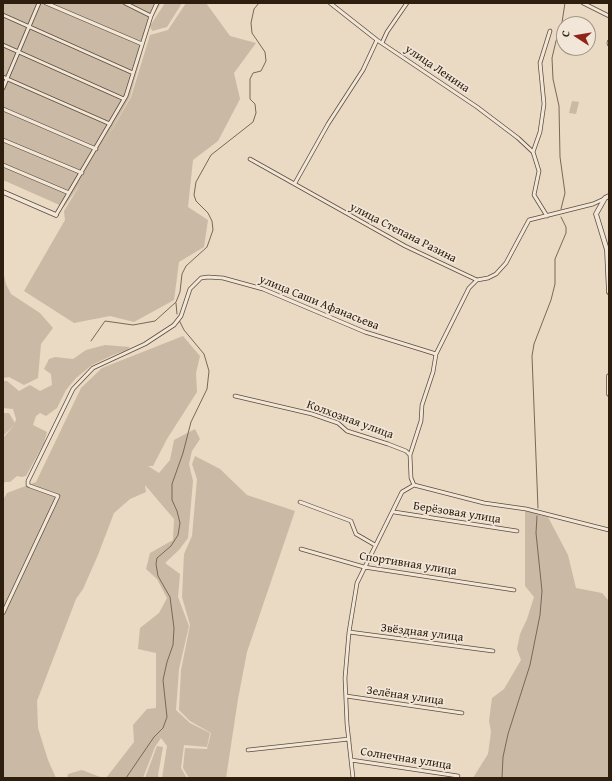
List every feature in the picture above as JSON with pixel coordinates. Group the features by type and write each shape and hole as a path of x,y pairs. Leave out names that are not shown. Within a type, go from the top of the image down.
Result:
{"street":[{"path":"3,88 5,78 39,3"},
{"path":"46,3 142,44"},
{"path":"125,3 150,16"},
{"path":"3,192 56,215 124,99 150,16 157,3"},
{"name":"улица Ленина","path":"330,3 377,40 477,107 518,138 533,152"},
{"path":"382,43 387,32 408,3"},
{"path":"583,3 609,16"},
{"path":"3,15 133,73"},
{"path":"547,216 534,195 538,171 533,152 540,132 544,104 540,64 550,31"},
{"path":"295,183 328,124 363,70 377,40"},
{"path":"3,45 124,99"},
{"path":"5,78 110,124"},
{"path":"3,109 96,149"},
{"path":"3,140 82,173"},
{"name":"улица Степана Разина","path":"250,159 399,243 477,280"},
{"path":"3,164 69,193"},
{"path":"414,485 411,478 410,454 421,421 422,405 433,372 436,354 469,288 477,280 488,278 496,274 506,263 529,220 593,204 607,197"},
{"path":"607,197 596,214 606,250 609,292"},
{"name":"улица Саши Афанасьева","path":"3,613 58,496 28,485 28,481 73,389 93,368 128,353 174,325 181,316 187,296 194,283 200,278 216,277 263,289 365,332 436,354"},
{"path":"609,376 609,394"},
{"name":"Колхозная улица","path":"235,396 312,414 338,423 347,431 388,444 410,454"},
{"path":"353,778 345,678 349,632 357,583 375,544 394,512 402,492 414,485 484,503 526,509 609,530"},
{"path":"300,502 351,521 356,534 375,544"},
{"name":"Берёзовая улица","path":"394,512 518,531"},
{"name":"Спортивная улица","path":"301,550 364,567 514,590"},
{"name":"Звёздная улица","path":"349,632 494,650"},
{"name":"Зелёная улица","path":"346,696 462,713"},
{"path":"248,750 349,739"},
{"name":"Солнечная улица","path":"351,760 458,776"}],"shaded area":[{"path":"3,3 161,3 151,20 130,97 100,150 131,97 150,35 168,30 186,3 206,3 230,36 256,43 234,73 240,99 218,141 193,160 188,207 208,220 204,247 179,262 174,300 134,322 110,316 74,323 24,291 65,220 64,211 81,183 64,207 3,180"},
{"path":"165,3 182,3 167,27 152,31 150,26"},
{"path":"572,101 579,102 576,114 569,113"},
{"path":"3,271 6,284 11,294 40,313 53,328 41,344 38,378 24,385 9,377 3,378"},
{"path":"183,336 200,356 196,373 197,392 167,439 153,466 148,466 159,473 170,460 174,440 195,429 200,439 192,451 189,464 193,481 188,538 179,550 165,563 180,574 178,597 189,626 179,669 176,710 190,723 210,733 207,747 184,745 181,768 187,778 162,778 167,746 161,738 155,747 143,778 106,778 134,742 133,725 147,709 156,708 156,653 138,649 140,628 159,613 167,598 157,579 146,569 150,553 173,540 174,519 145,485 146,492 130,499 114,513 83,589 76,599 37,701 38,728 48,760 56,778 3,778 3,500 7,493 36,482 81,388 102,368"},
{"path":"105,345 130,347 127,350 92,365 76,378 66,390 57,408 46,416 40,413 36,416 33,425 47,432 44,443 26,476 17,476 10,482 5,482 3,484 3,438 15,424 3,436 3,413 9,413 15,423 16,419 13,409 3,408 3,381 7,381 19,391 30,385 40,391 52,385 51,374 44,369 49,359 55,357 73,359 86,350"},
{"path":"195,456 220,469 247,495 295,511 247,652 226,778 189,778 183,768 185,748 207,749 211,733 190,721 179,710 181,670 190,625 182,597 184,554 192,536 197,479 192,464"},
{"path":"525,511 548,517 568,555 576,588 602,593 609,601 609,778 473,778 488,754 491,732 489,721 492,698 504,689 521,660 517,649 520,634 527,619 534,597 525,586"},
{"path":"157,746 163,747 158,775 159,778 145,778"},
{"path":"82,770 103,778 67,778 68,774"}],"waterway":[{"path":"91,341 105,321 133,325 155,321 176,302 180,292 182,274 186,266 207,247 213,230 212,221 208,213 196,201 194,195 196,182 211,155 253,122 256,113 255,104 250,99 250,79 253,73 261,71 266,61 265,52 252,33 251,23 254,9 259,3"},
{"path":"561,209 565,193 560,157 559,106 553,79 552,58 556,41 561,29 565,3"},
{"path":"538,508 532,356 534,344 551,300 555,284 555,259 566,233 566,227 561,217"},
{"path":"176,303 177,314"},
{"path":"126,778 154,737 163,728 167,717 163,680 173,645 174,628 170,597 158,576 156,564 157,558 171,546 178,535 180,523 172,500 172,484 183,453 191,422 207,389 209,371 204,354 184,330 179,320"},
{"path":"502,778 503,757 508,734 530,665 540,615 542,591 536,533 537,516"}]}
